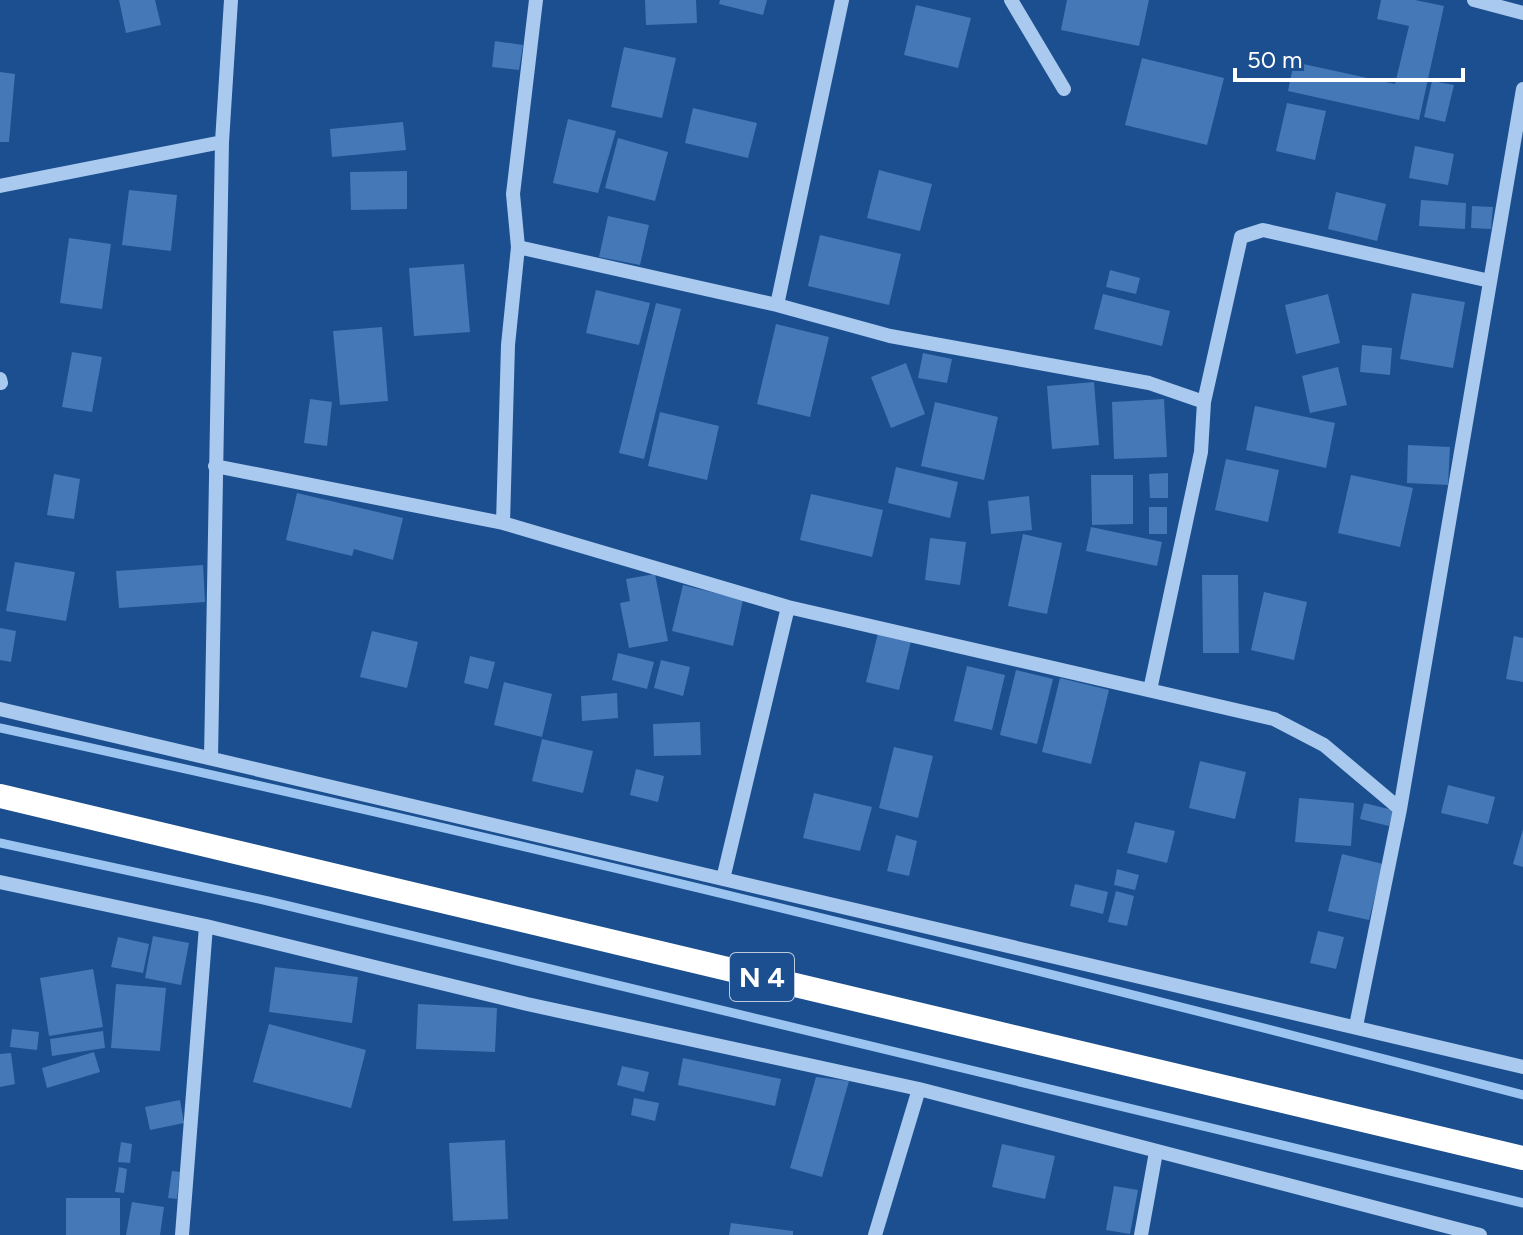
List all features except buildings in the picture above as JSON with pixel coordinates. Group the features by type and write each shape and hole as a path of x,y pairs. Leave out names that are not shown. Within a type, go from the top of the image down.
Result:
{"highway":[{"name":"N 4","path":"0,796 1523,1158"}],"street":[{"path":"211,758 222,142 231,0"},
{"path":"503,523 508,345 518,247 513,194 536,0"},
{"path":"777,305 842,0"},
{"path":"1011,0 1064,89"},
{"path":"1474,0 1523,13"},
{"path":"1356,1026 1400,809 1523,89"},
{"path":"0,186 222,142"},
{"path":"1150,690 1201,452 1204,402 1241,237 1263,230 1490,281"},
{"path":"518,247 777,305 890,336 1149,383 1204,402"},
{"path":"215,466 503,523 788,607 1274,719 1301,730 1400,809"},
{"path":"723,879 788,607"},
{"path":"0,709 1523,1067"},
{"path":"0,882 206,926 527,1004 919,1089 1480,1235"},
{"path":"182,1235 206,926"},
{"path":"875,1235 919,1089"},
{"path":"1141,1235 1156,1152"}],"waterway":[{"path":"0,728 763,904 1523,1095"},
{"path":"0,843 268,901 1523,1203"}]}
